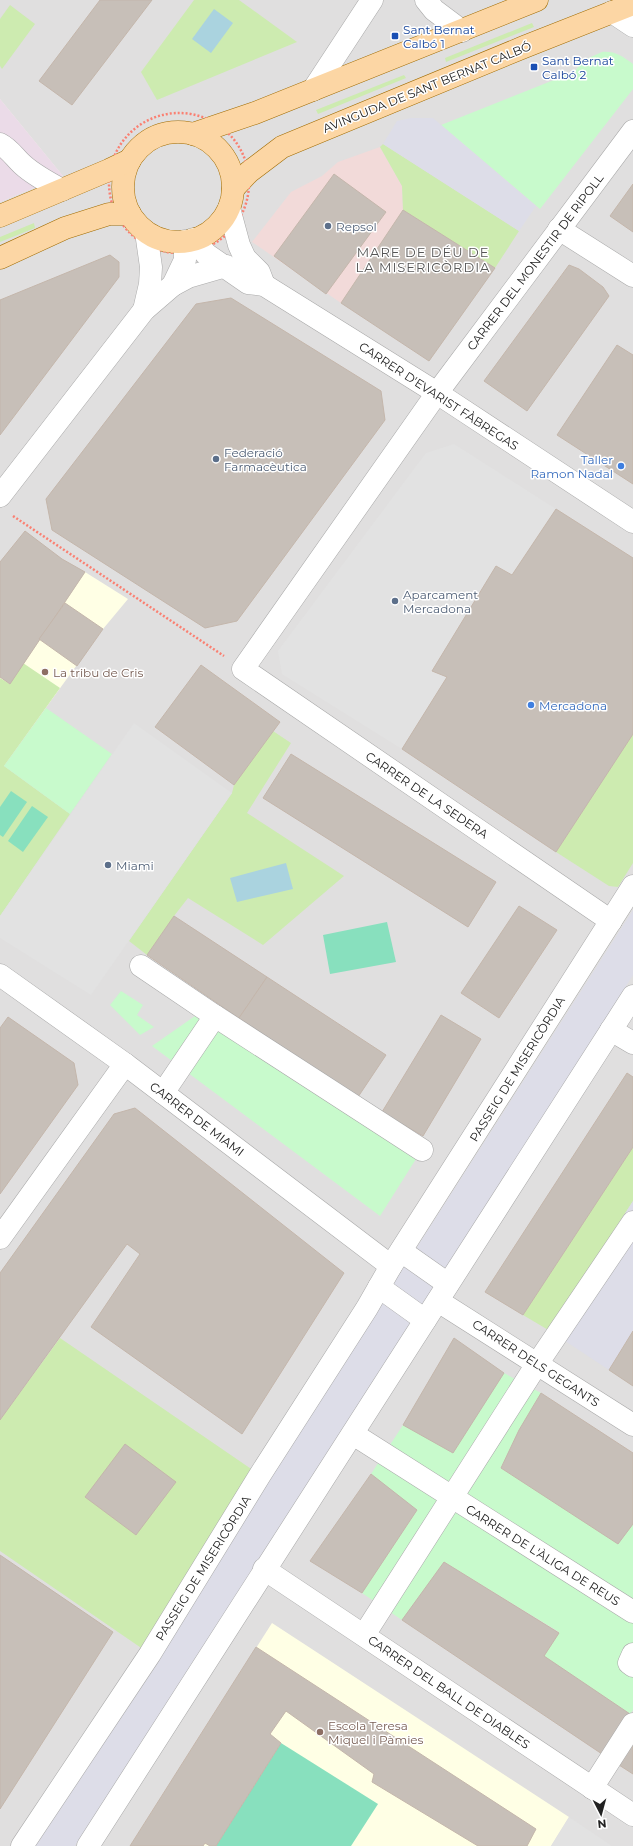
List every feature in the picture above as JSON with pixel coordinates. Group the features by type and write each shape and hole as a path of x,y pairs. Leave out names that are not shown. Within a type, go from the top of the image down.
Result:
{"main road":[{"path":"193,134 218,124 231,122 537,0"},
{"name":"AVINGUDA DE SANT BERNAT CALBÓ","path":"232,208 249,172 272,153 293,142 633,4"},
{"path":"168,132 193,134 203,137 220,150 230,168 232,208 218,224 192,246 165,240 147,239 123,214 125,170 130,160 146,142 157,136 168,132"},
{"path":"0,216 130,160"},
{"path":"0,258 65,228 109,214 123,214"}],"street":[{"path":"313,90 372,0"},
{"path":"426,0 434,10 462,31"},
{"path":"612,12 633,26"},
{"name":"CARRER DEL MONESTIR DE RIPOLL","path":"242,669 437,393 633,131"},
{"path":"0,144 8,148 30,171 62,190"},
{"path":"232,208 242,251 246,258 259,272 264,285"},
{"path":"559,229 633,276"},
{"path":"144,310 151,272 147,239"},
{"path":"173,285 192,246"},
{"name":"CARRER D'EVARIST FÀBREGAS","path":"192,246 226,266 248,283 264,285 437,393 633,522"},
{"path":"3,503 144,310 173,285 198,273 226,266"},
{"name":"CARRER DE LA SEDERA","path":"242,669 611,921"},
{"name":"PASSEIG DE MISERICÒRDIA","path":"22,1846 150,1654 260,1475 633,886"},
{"path":"141,966 215,1016 422,1150"},
{"name":"CARRER DE MIAMI","path":"1,977 125,1064 163,1093 396,1259"},
{"path":"88,1846 264,1569 353,1434 633,996"},
{"path":"163,1093 215,1016"},
{"path":"611,1030 633,1043"},
{"path":"0,1238 125,1064"},
{"name":"CARRER DE L'ÀLIGA DE REUS","path":"364,1635 453,1498 537,1364 633,1222"},
{"path":"396,1259 443,1292"},
{"path":"379,1287 425,1320"},
{"name":"CARRER DELS GEGANTS","path":"443,1292 537,1364 633,1425"},
{"name":"CARRER DE L'ÀLIGA DE REUS","path":"353,1434 633,1612"},
{"name":"CARRER DEL BALL DE DIABLES","path":"264,1569 633,1815"},
{"path":"633,1654 629,1663 633,1666"},
{"path":"592,1788 633,1724"}],"path":[{"path":"185,113 200,116 218,124 235,140 243,153 249,172 248,198 240,218 232,208 223,238 165,252 147,239 131,235 123,214 110,199 108,184 109,170 113,157 121,143 143,122 161,115 185,113"},
{"path":"3,503 242,669"}],"shaded area":[{"path":"0,0 633,0 633,1846 0,1846 0,202 63,176 0,99"},
{"path":"0,99 63,176 0,202"},
{"path":"411,118 433,118 536,206 519,231 383,144 397,121"},
{"name":"Repsol","path":"380,147 402,186 403,210 341,303 252,242 291,192 322,176 338,162"},
{"name":"Aparcament Mercadona","path":"454,444 556,509 512,575 496,566 432,671 447,677 402,749 282,674 278,651 426,453"},
{"name":"La tribu de Cris","path":"85,572 128,599 103,629 0,771 0,677 10,684"},
{"name":"Miami","path":"134,723 232,793 91,995 0,938 0,916"},
{"path":"633,910 633,975 589,1045 75,1846 33,1846"},
{"path":"633,1201 633,1331 609,1370 550,1331"},
{"name":"Escola Teresa Miquel i Pàmies","path":"272,1623 569,1817 551,1846 130,1846"},
{"path":"569,1817 612,1846 551,1846"}],"green space":[{"path":"194,0 239,0 297,42 157,100 141,72"},
{"path":"10,5 35,24 2,69 0,66 0,19"},
{"path":"532,23 534,27 446,62 445,58"},
{"path":"602,52 611,52 633,64 633,89 540,209 441,125 574,72 584,60"},
{"path":"404,75 406,78 318,114 316,110"},
{"path":"383,144 519,231 495,268 403,210 402,186 380,147"},
{"path":"34,223 35,228 0,242 0,237"},
{"path":"23,663 60,688 4,766 70,814 0,916 0,678 10,684"},
{"path":"46,708 112,754 70,814 4,766"},
{"path":"273,731 291,743 247,813 344,876 263,945 188,898 147,955 129,941 232,793 234,785"},
{"path":"633,734 633,863 618,887 609,886 556,852"},
{"path":"11,791 27,802 3,837 0,835 0,807"},
{"path":"32,806 48,817 23,852 8,841"},
{"path":"387,922 396,962 330,974 323,935"},
{"path":"121,991 143,1005 137,1015 154,1027 140,1035 110,1005"},
{"path":"195,1016 416,1159 380,1216 152,1046"},
{"path":"633,1147 633,1201 550,1331 523,1315"},
{"path":"60,1338 260,1475 150,1654 0,1551 0,1420"},
{"path":"504,1373 541,1393 519,1430 501,1468 618,1544 633,1524 633,1710 630,1714 544,1656 559,1632 444,1562 402,1620 362,1593 417,1510 371,1474 403,1425 453,1452"},
{"path":"281,1743 378,1804 351,1846 216,1846"}],"water":[{"path":"214,9 233,23 211,53 192,39"},
{"path":"286,863 293,889 237,902 230,878"}],"building":[{"path":"100,0 152,0 72,105 39,81"},
{"path":"334,174 386,212 326,294 274,256"},
{"path":"633,184 633,232 610,216"},
{"path":"403,210 495,268 429,361 341,303"},
{"path":"110,255 119,262 119,277 0,435 0,300"},
{"path":"569,265 579,269 603,287 609,296 527,411 484,381"},
{"name":"Federació Farmacèutica","path":"231,298 381,391 385,420 237,621 205,628 52,530 46,499 196,304"},
{"path":"617,345 633,355 633,484 557,435"},
{"name":"Mercadona","path":"556,509 633,558 633,734 556,852 402,749 447,677 432,671 496,566 512,575"},
{"path":"25,531 62,559 85,572 10,684 0,677 0,562"},
{"path":"65,603 103,629 77,666 39,639"},
{"path":"201,665 280,722 234,785 155,727"},
{"path":"291,754 496,882 468,927 263,798"},
{"path":"519,906 557,930 499,1018 461,993"},
{"path":"174,916 267,977 239,1018 147,955"},
{"path":"267,977 386,1055 358,1097 239,1018"},
{"path":"441,1015 481,1039 423,1136 382,1112"},
{"path":"8,1017 74,1063 78,1085 0,1194 0,1028"},
{"path":"627,1073 633,1077 633,1147 523,1315 485,1292"},
{"path":"135,1108 344,1273 242,1434 91,1327 140,1254 127,1244 0,1420 0,1273 114,1114"},
{"path":"633,1331 633,1386 609,1370"},
{"path":"454,1338 504,1373 453,1453 403,1425"},
{"path":"541,1393 633,1453 633,1524 618,1544 501,1468 519,1430"},
{"path":"125,1444 176,1482 136,1535 85,1497"},
{"path":"371,1474 417,1510 362,1593 310,1561"},
{"path":"0,1555 113,1632 0,1809"},
{"path":"444,1562 559,1633 544,1656 630,1714 602,1754 402,1620"},
{"path":"256,1647 536,1829 527,1846 478,1846 372,1782 374,1774 286,1711 270,1734 281,1743 216,1846 210,1846 205,1843 203,1846 130,1846"},
{"path":"633,1743 633,1774 619,1765"}],"place":[{"name":"Sant Bernat Calbó 1","path":"395,36"},
{"name":"Sant Bernat Calbó 2","path":"534,67"},
{"name":"Repsol","path":"328,226"},
{"name":"Federació Farmacèutica","path":"216,459"},
{"name":"Taller Ramon Nadal","path":"621,466"},
{"name":"Aparcament Mercadona","path":"395,601"},
{"name":"La tribu de Cris","path":"45,672"},
{"name":"Mercadona","path":"531,705"},
{"name":"Miami","path":"108,865"},
{"name":"Escola Teresa Miquel i Pàmies","path":"320,1732"}],"district":[{"name":"MARE DE DÉU DE LA MISERICÒRDIA","path":"423,260"}]}
